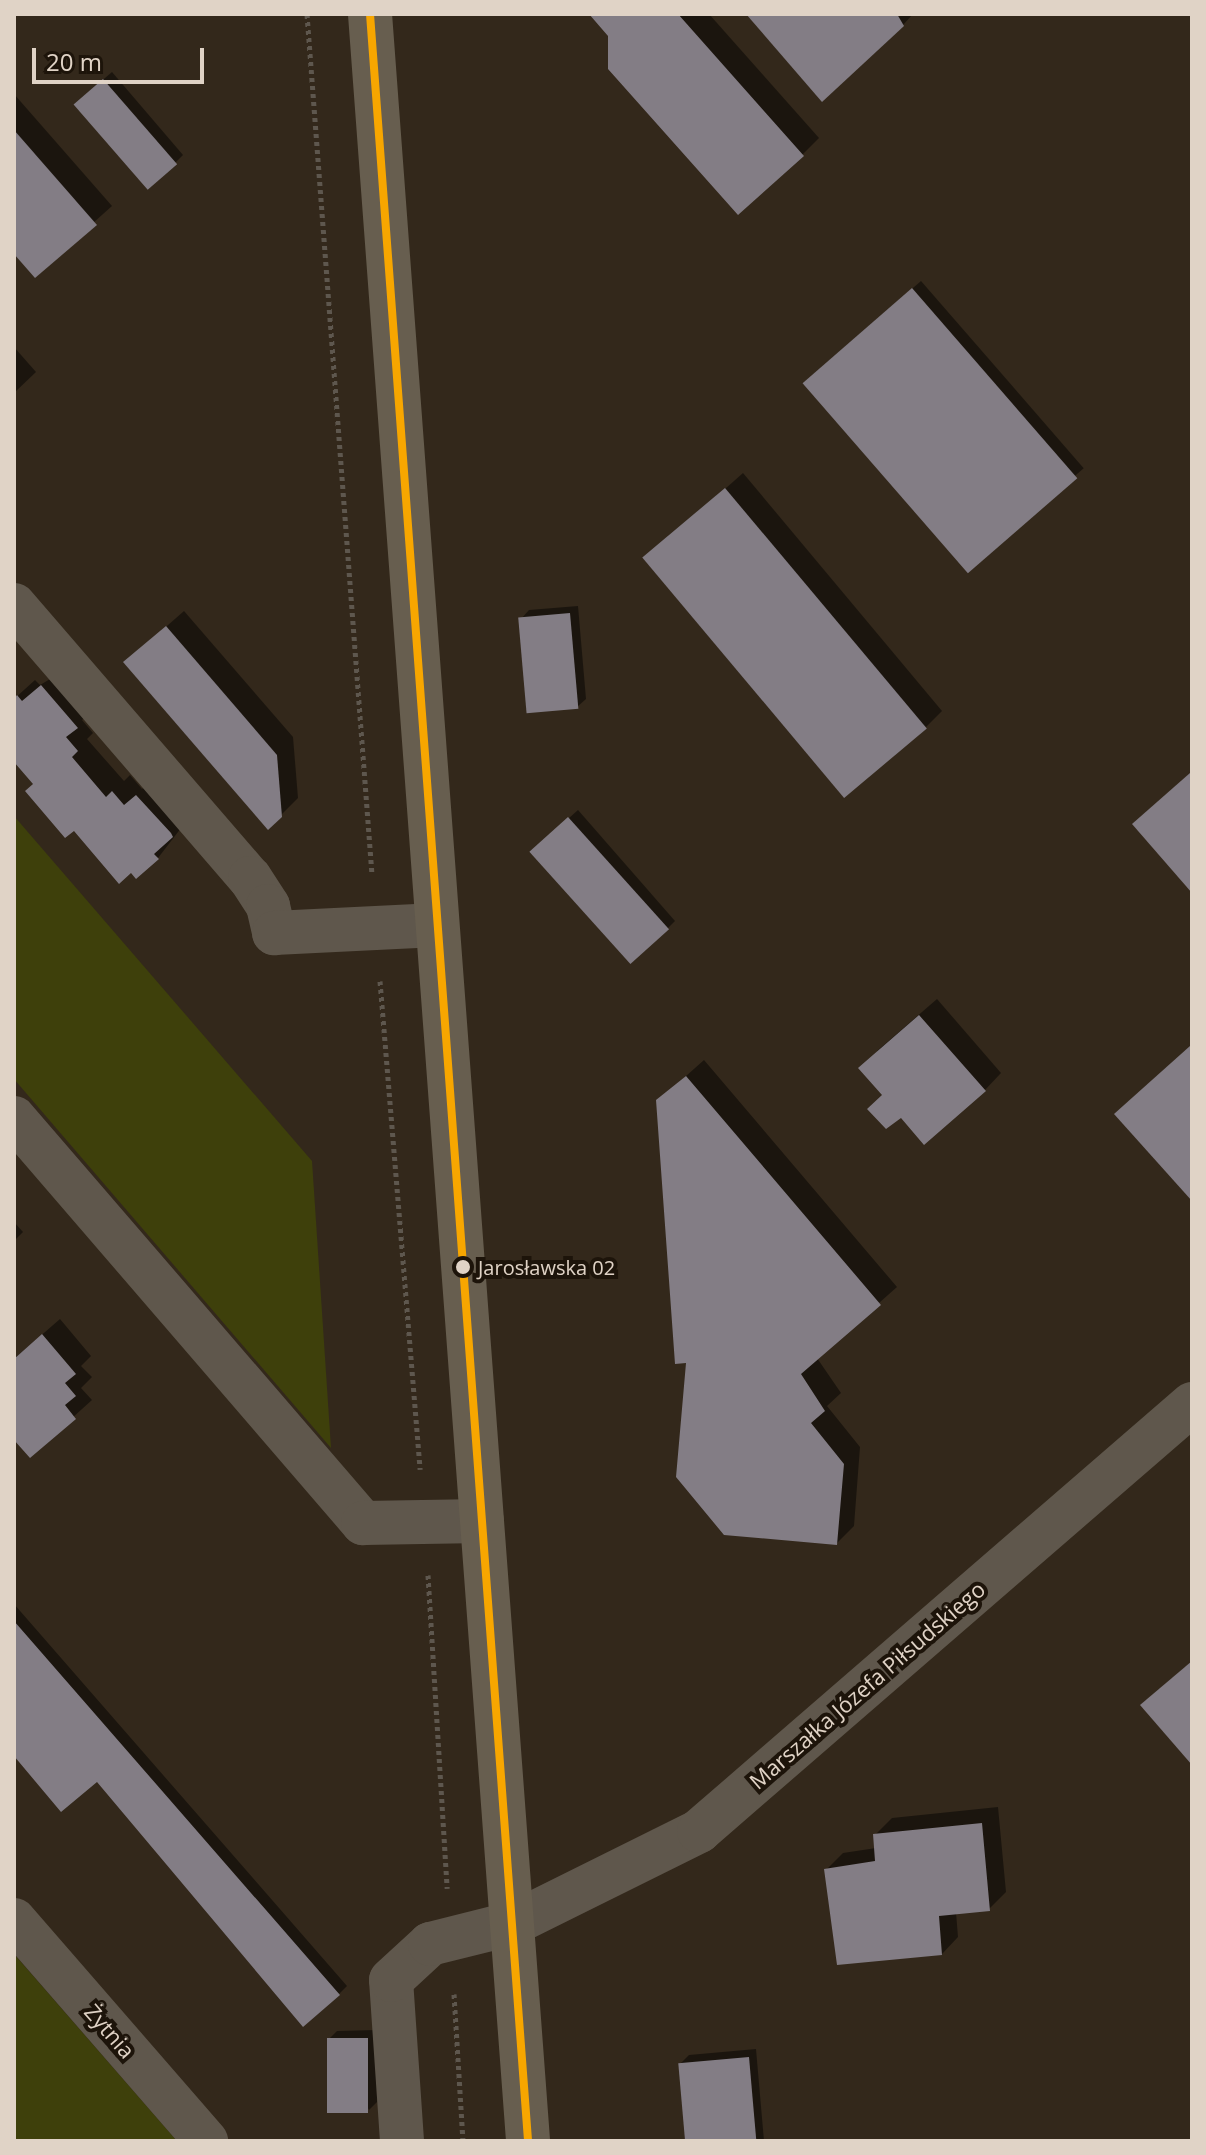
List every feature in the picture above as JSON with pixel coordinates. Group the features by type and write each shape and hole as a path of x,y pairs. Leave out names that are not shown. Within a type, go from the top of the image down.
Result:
{"main road":[{"path":"370,14 528,2141"}],"street":[{"path":"14,605 250,878 268,906 274,933 437,925"},
{"path":"14,1118 363,1523 482,1521"},
{"name":"Marszałka Józefa Piłsudskiego","path":"402,2141 391,1980 430,1944 514,1923 699,1831 1192,1404"},
{"name":"Żytnia","path":"14,1920 206,2141"}],"path":[{"path":"307,14 424,1522 463,2141"}],"shaded area":[{"path":"14,816 312,1161 331,1448 14,1079"},
{"path":"14,1954 177,2141 14,2141"}],"building":[{"path":"589,14 678,14 804,156 738,215 608,69 608,36"},
{"path":"746,14 897,14 904,26 822,102"},
{"path":"103,79 177,164 148,190 74,105"},
{"path":"14,130 97,225 35,278 14,254"},
{"path":"912,288 1077,478 968,573 803,383"},
{"path":"725,488 927,729 844,798 642,557"},
{"path":"570,613 578,709 527,713 518,618"},
{"path":"166,626 277,755 282,817 268,830 123,662"},
{"path":"41,685 78,728 66,737 78,751 72,757 106,797 112,791 124,805 136,795 173,837 154,854 159,859 136,879 131,873 119,884 74,831 65,838 25,791 33,784 14,762 14,699 17,695 22,701"},
{"path":"1190,773 1192,776 1192,893 1132,824"},
{"path":"568,817 669,929 630,964 529,852"},
{"path":"919,1015 986,1091 924,1145 901,1118 886,1129 867,1109 882,1095 858,1068"},
{"path":"1190,1046 1192,1048 1192,1201 1114,1114"},
{"path":"686,1076 881,1305 801,1374 825,1411 811,1423 844,1464 837,1545 724,1535 676,1477 686,1363 675,1364 656,1100"},
{"path":"42,1334 76,1374 65,1383 76,1396 65,1405 76,1419 30,1458 14,1440 14,1359"},
{"path":"14,1621 340,1995 303,2027 97,1782 61,1812 14,1756"},
{"path":"1192,1661 1192,1765 1140,1705"},
{"path":"982,1823 990,1911 939,1916 942,1955 837,1965 824,1869 875,1861 873,1834"},
{"path":"327,2038 368,2038 368,2113 327,2113"},
{"path":"749,2057 756,2141 685,2141 678,2063"}],"transit line":[{"path":"370,14 528,2141"}],"place":[{"name":"Jarosławska 02","path":"463,1267"}]}
